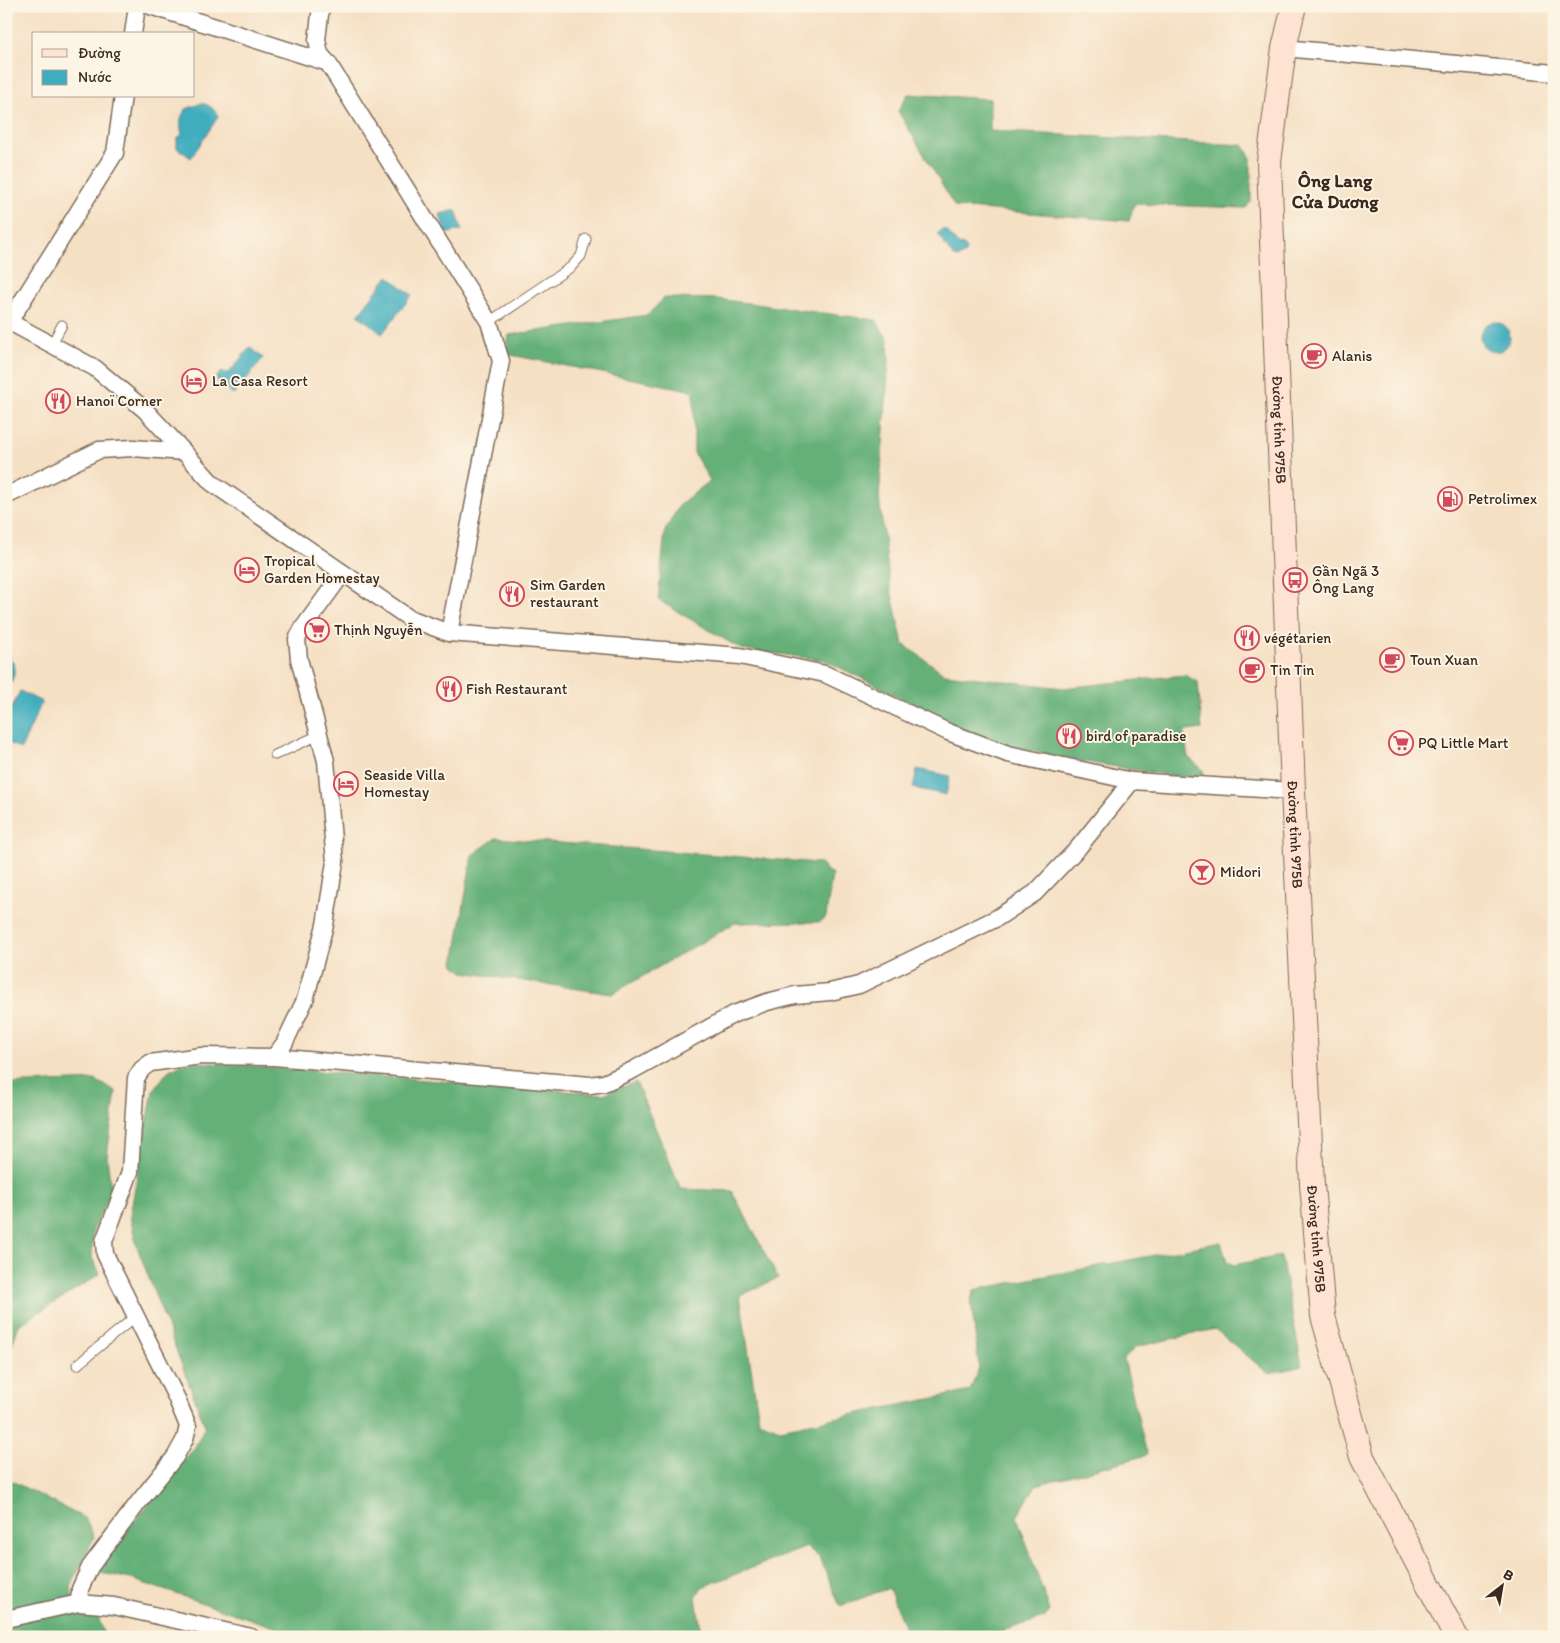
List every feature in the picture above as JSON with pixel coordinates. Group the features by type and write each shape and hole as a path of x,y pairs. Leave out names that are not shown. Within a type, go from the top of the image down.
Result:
{"main road":[{"name":"Đường tỉnh 975B","path":"1294,6 1284,48 1269,162 1293,791 1312,1184 1323,1316 1362,1457 1456,1637"}],"street":[{"path":"133,32 137,6"},
{"path":"150,6 328,63"},
{"path":"321,6 317,40 320,54 328,63 489,322 501,361 449,633"},
{"path":"1284,48 1554,73"},
{"path":"124,98 115,153 8,321 95,368 146,411 212,483 410,618 449,633 740,656 825,674 948,732 1008,754 1132,781 1293,791"},
{"path":"6,496 99,450 133,448 184,452"},
{"path":"274,1057 284,1044 306,1000 325,926 335,862 326,761 299,659 297,639 302,628 343,573"},
{"path":"79,1603 80,1589 90,1567 175,1457 185,1439 188,1426 176,1397 105,1254 104,1241 130,1172 136,1078 142,1069 150,1063 201,1056 274,1057 590,1085 604,1083 633,1070 734,1014 786,997 838,991 859,986 997,918 1035,893 1078,848 1132,781"},
{"path":"6,1619 79,1603 114,1606 251,1637"}],"lane":[{"path":"489,322 572,267 581,256 586,239"},
{"path":"52,344 62,325"},
{"path":"275,755 319,735"},
{"path":"77,1365 136,1316"}],"green space":[{"path":"908,94 990,99 990,131 1243,145 1251,158 1251,201 1246,208 1134,204 1129,221 955,207 898,111"},
{"path":"664,298 717,299 876,320 888,340 889,360 879,498 890,586 903,644 945,674 1063,688 1185,675 1198,682 1202,729 1187,731 1184,734 1188,757 1203,770 1204,777 1174,776 1073,760 1003,745 947,723 824,660 741,649 658,600 665,531 680,504 710,481 694,453 694,391 506,354 509,335 648,315"},
{"path":"496,838 819,863 832,875 826,917 820,922 735,923 612,994 463,972 454,964 472,855"},
{"path":"198,1062 603,1094 636,1082 681,1189 732,1191 778,1278 740,1296 759,1421 780,1429 970,1391 979,1368 971,1300 974,1290 1221,1242 1227,1261 1233,1265 1281,1256 1302,1366 1269,1374 1215,1329 1136,1347 1124,1359 1147,1455 1036,1485 1017,1517 1050,1611 1044,1618 983,1637 908,1637 889,1588 840,1606 819,1557 807,1547 702,1587 696,1597 702,1637 304,1637 131,1579 102,1573 98,1566 195,1447 205,1426 136,1244 130,1215 153,1091 168,1071 181,1064"},
{"path":"95,1080 116,1091 107,1156 111,1192 93,1230 92,1258 100,1274 19,1325 6,1362 6,1084"},
{"path":"6,1478 86,1519 94,1537 71,1586 74,1611 98,1617 105,1637 6,1637"}],"water":[{"path":"202,103 212,108 218,117 191,158 177,148 177,138 182,135 181,121 186,109"},
{"path":"456,210 462,230 445,234 440,214"},
{"path":"942,230 947,231 957,244 964,245 966,250 964,255 957,258 953,256 938,235"},
{"path":"388,276 412,295 382,334 358,315"},
{"path":"1495,322 1506,326 1510,337 1506,348 1495,352 1484,348 1480,337 1484,326"},
{"path":"250,347 263,358 234,395 220,384 216,378 221,372 229,373"},
{"path":"6,655 14,666 14,676 6,688"},
{"path":"20,691 42,702 21,749 6,742 6,720"},
{"path":"917,769 950,776 946,795 913,788"}],"place":[{"name":"Alanis","path":"1314,356"},
{"name":"La Casa Resort","path":"194,381"},
{"name":"Hanoï Corner","path":"58,401"},
{"name":"Petrolimex","path":"1450,499"},
{"name":"Tropical Garden Homestay","path":"247,570"},
{"name":"Gần Ngã 3 Ông Lang","path":"1295,580"},
{"name":"Sim Garden restaurant","path":"512,594"},
{"name":"Thịnh Nguyễn","path":"317,630"},
{"name":"végétarien","path":"1247,638"},
{"name":"Toun Xuan","path":"1392,660"},
{"name":"Tin Tin","path":"1252,670"},
{"name":"Fish Restaurant","path":"449,689"},
{"name":"bird of paradise","path":"1069,736"},
{"name":"PQ Little Mart","path":"1401,743"},
{"name":"Seaside Villa Homestay","path":"346,784"},
{"name":"Midori","path":"1202,872"}],"district":[{"name":"Ông Lang Cửa Dương","path":"1335,191"}]}
